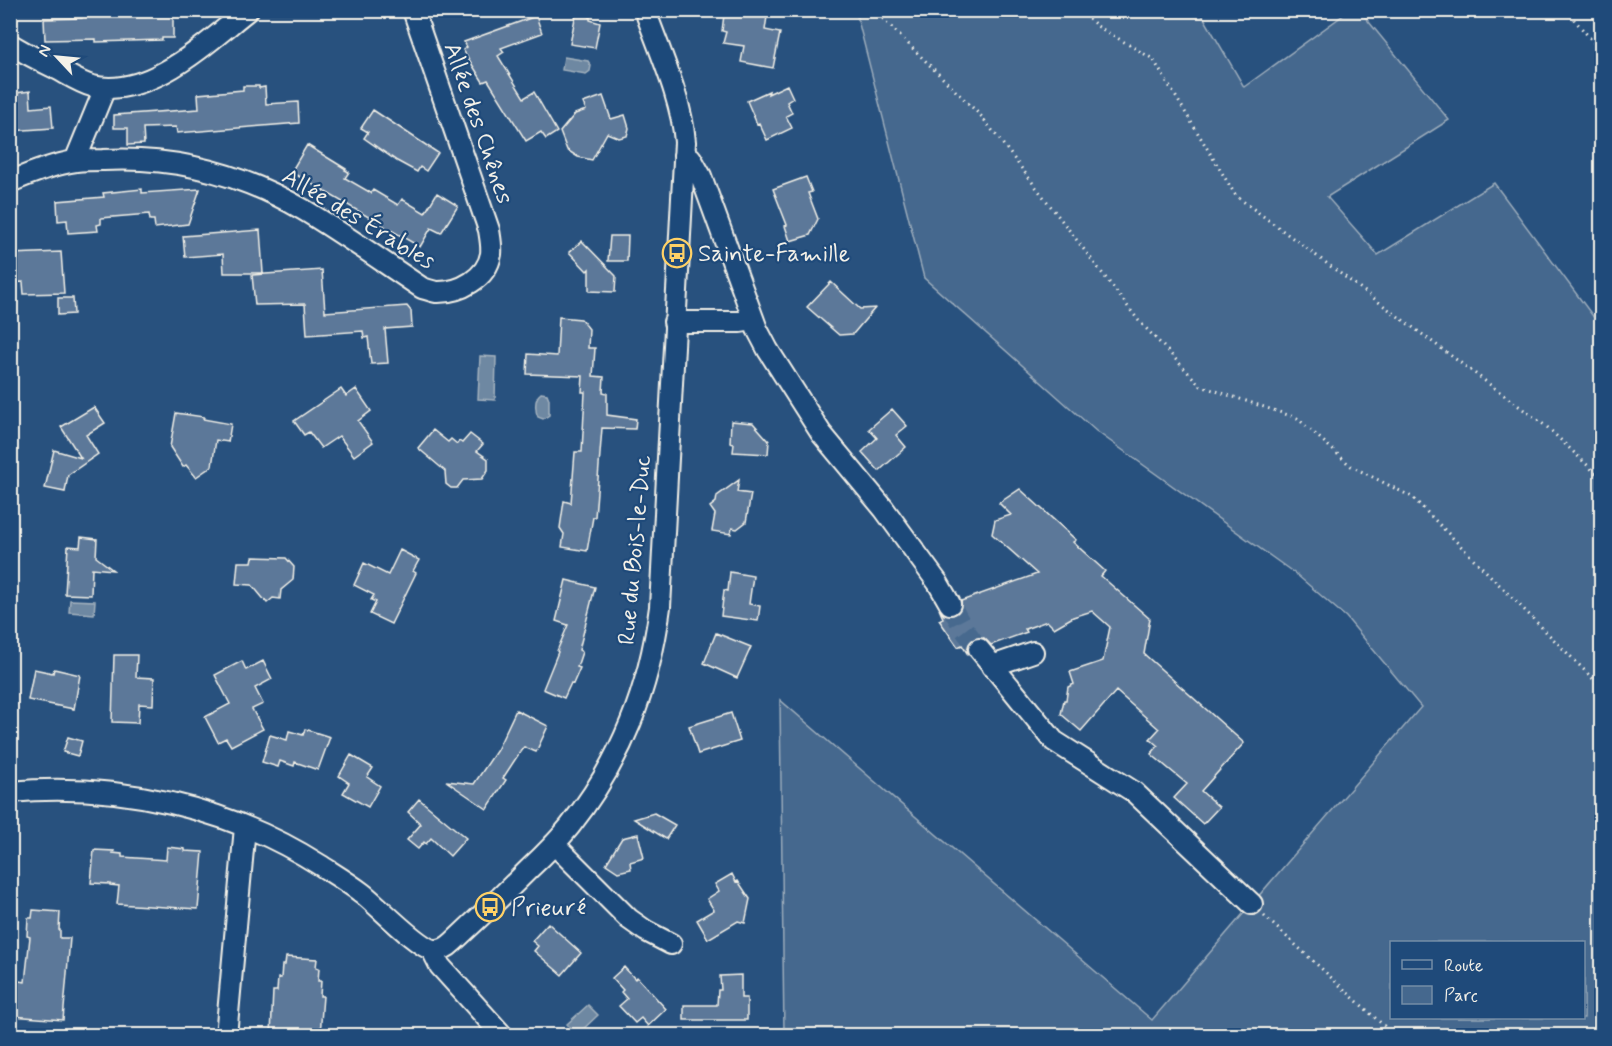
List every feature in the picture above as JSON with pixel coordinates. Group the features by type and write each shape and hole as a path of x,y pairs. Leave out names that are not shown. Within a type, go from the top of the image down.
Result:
{"street":[{"path":"10,44 90,86 105,88 130,86 173,68 248,10"},
{"name":"Allée des Chênes","path":"413,10 489,230 491,253"},
{"name":"Rue du Bois-le-Duc","path":"432,950 444,949 453,942 554,844 589,800 633,720 650,665 660,607 684,126 645,10"},
{"path":"75,161 105,88"},
{"path":"684,155 691,158 701,176 753,320 768,350 820,433 884,509 931,573 950,604"},
{"name":"Allée des Érables","path":"10,182 31,173 75,161 123,159 164,161 195,166 257,186 305,210 422,288 436,292 452,290 475,280 488,263 491,253"},
{"path":"674,322 753,320"},
{"path":"979,649 1054,741 1134,792 1252,904"},
{"path":"992,666 1033,652"},
{"path":"10,792 83,790 155,799 191,808 278,840 362,893 418,942 432,950 440,966 503,1035"},
{"path":"226,1035 245,827"},
{"path":"554,844 629,919 671,944"}],"path":[{"path":"874,10 982,117 1139,321 1202,386 1297,418 1351,465 1412,497 1602,688"},
{"path":"1080,10 1097,26 1153,60 1236,196 1547,427 1602,478"},
{"path":"1566,10 1602,52"},
{"path":"1252,904 1395,1035"}],"green space":[{"path":"853,11 1200,11 1244,87 1349,11 1360,11 1449,120 1327,197 1378,255 1494,183 1601,327 1601,1035 784,1035 780,700 1152,1020 1421,707 1346,617 1297,575 1096,431 924,278 857,16"}],"shaded area":[{"path":"564,57 588,61 591,66 590,71 586,74 562,70"},
{"path":"480,356 496,357 495,400 478,399"},
{"path":"541,393 547,394 549,399 549,415 543,419 538,417 536,408 537,398"},
{"path":"70,600 95,601 94,614 69,612"},
{"path":"588,1005 598,1015 577,1035 567,1024"}],"building":[{"path":"82,10 170,10 173,16 173,38 96,42 96,39 45,40 44,19 82,18"},
{"path":"729,10 768,10 765,30 780,33 773,68 741,62 744,46 723,43 726,32 722,31 724,15 728,15"},
{"path":"576,13 590,16 590,20 600,23 595,48 570,44"},
{"path":"536,16 542,33 501,48 504,52 498,56 524,98 534,92 557,132 546,139 541,132 526,141 488,80 483,82 463,50 467,47 464,42"},
{"path":"787,85 793,98 787,102 792,113 786,116 792,128 767,140 747,101"},
{"path":"243,86 265,87 266,104 298,102 299,123 177,133 176,127 143,128 144,144 128,145 128,128 114,128 114,115 199,109 198,94 243,90"},
{"path":"30,91 31,108 51,106 53,128 10,131 10,110 16,110 16,93"},
{"path":"603,96 611,119 625,115 629,128 627,136 619,138 607,133 592,160 578,157 567,150 560,132 575,114 586,110 583,103"},
{"path":"373,110 438,153 426,171 420,167 417,172 364,138 368,132 361,128"},
{"path":"307,145 346,169 349,172 345,178 371,193 373,190 398,205 402,199 425,213 437,193 458,206 441,233 431,228 420,247 291,172"},
{"path":"806,177 812,192 808,193 818,219 810,235 790,241 785,226 787,225 773,189"},
{"path":"142,189 142,193 200,189 188,224 155,228 154,220 150,220 149,214 101,218 101,224 97,225 98,231 68,233 67,220 58,221 57,201 104,197 103,193"},
{"path":"260,230 263,273 224,273 223,254 185,257 183,236"},
{"path":"610,236 628,236 627,261 608,261"},
{"path":"582,241 616,276 615,292 589,291 589,269 587,271 569,252"},
{"path":"61,252 64,293 24,294 23,282 10,283 10,254"},
{"path":"322,270 325,312 407,306 411,311 412,327 385,329 388,363 371,364 368,337 364,338 363,331 307,335 305,304 255,305 252,275"},
{"path":"831,282 860,309 875,308 853,334 839,335 807,307"},
{"path":"58,298 73,298 74,314 58,315"},
{"path":"559,317 581,319 589,329 588,348 595,348 593,376 604,377 603,392 607,393 607,415 636,419 635,429 602,428 595,517 593,517 587,551 562,547 564,534 560,528 564,501 571,503 575,452 582,452 585,392 582,392 583,376 527,374 528,354 557,356"},
{"path":"341,389 346,396 356,389 371,411 358,421 373,442 354,456 339,436 321,448 309,432 304,435 294,421"},
{"path":"94,407 105,423 86,435 98,454 68,475 65,492 45,488 54,450 81,458 61,427"},
{"path":"892,409 907,426 896,435 906,447 879,471 862,452 877,438 869,429"},
{"path":"176,413 231,424 228,442 216,440 212,466 196,477 186,465 183,467 170,447"},
{"path":"731,421 753,423 769,441 768,454 733,452 734,444 730,443"},
{"path":"433,430 448,442 451,439 457,444 459,441 462,443 470,434 483,444 477,451 488,459 488,470 482,479 463,480 457,488 451,488 446,484 445,471 418,448"},
{"path":"739,480 737,492 751,494 746,522 737,529 732,528 731,534 712,531 715,514 710,507 716,502 717,496"},
{"path":"1020,489 1076,540 1073,542 1105,571 1101,576 1150,619 1144,654 1244,743 1201,791 1219,807 1203,824 1174,798 1187,784 1151,754 1158,746 1150,739 1159,729 1116,691 1081,731 1061,714 1068,687 1074,684 1070,672 1103,661 1110,627 1092,611 1073,617 1054,628 1047,621 1025,629 1027,632 991,645 984,638 977,637 968,644 967,653 962,645 958,647 939,620 943,618 939,609 944,615 955,615 961,610 961,601 1037,574 992,534 995,520 1011,515 999,503"},
{"path":"81,537 97,539 96,557 113,570 92,568 91,595 65,594 68,546 80,547"},
{"path":"400,550 419,560 413,571 416,573 391,624 370,614 376,602 371,600 374,595 354,585 364,563 388,575"},
{"path":"253,557 286,558 294,567 293,580 281,590 280,599 273,598 267,603 252,585 236,584 238,562 252,562"},
{"path":"730,572 753,576 749,604 760,606 758,621 721,616 724,590 728,591"},
{"path":"566,580 595,587 579,650 582,652 577,667 580,668 564,698 543,689 568,625 556,621"},
{"path":"716,633 751,647 737,678 704,663"},
{"path":"114,655 137,655 136,677 154,678 153,705 139,704 138,723 112,722"},
{"path":"242,661 246,670 263,661 272,679 255,688 263,704 252,709 263,729 231,746 226,738 218,742 205,717 230,704 215,675"},
{"path":"34,669 53,673 54,669 80,675 74,709 28,700"},
{"path":"516,710 548,726 536,752 524,747 522,749 487,809 446,781 474,784 497,750"},
{"path":"731,713 740,741 698,754 689,726"},
{"path":"305,729 330,737 318,770 295,762 294,766 280,761 278,767 262,762 270,735 287,740 289,731 303,735"},
{"path":"68,737 82,741 78,756 63,752"},
{"path":"351,755 373,768 367,777 380,786 368,807 343,793 349,783 339,776"},
{"path":"419,799 466,838 450,856 431,838 418,849 407,840 421,824 408,812"},
{"path":"654,813 675,825 666,839 634,819"},
{"path":"638,834 644,858 630,862 631,869 618,872 606,864 622,838"},
{"path":"167,847 203,852 198,909 117,904 119,886 91,883 94,850 114,851 113,853 122,854 122,857 166,860"},
{"path":"732,874 750,899 745,923 738,921 708,939 697,920 714,910 707,899 719,891 715,884"},
{"path":"33,910 60,912 60,938 70,938 63,1020 12,1016 14,999 11,998 12,980 25,982 30,937 27,936 28,918 32,918"},
{"path":"548,923 581,953 562,975 534,951 538,946 532,941"},
{"path":"286,957 317,959 318,981 321,981 320,996 323,996 320,1035 271,1034 273,991 277,991 278,978 281,978 282,965 285,965"},
{"path":"624,967 635,979 637,977 666,1009 648,1026 641,1018 635,1023 619,1006 627,999 621,992 623,990 612,978"},
{"path":"741,975 741,998 747,998 747,1020 684,1020 684,1005 717,1005 718,990 721,990 720,976"}],"tunnel":[{"path":"950,604 963,628 979,649"}],"place":[{"name":"Sainte-Famille","path":"677,253"},
{"name":"Prieuré","path":"490,907"}]}
